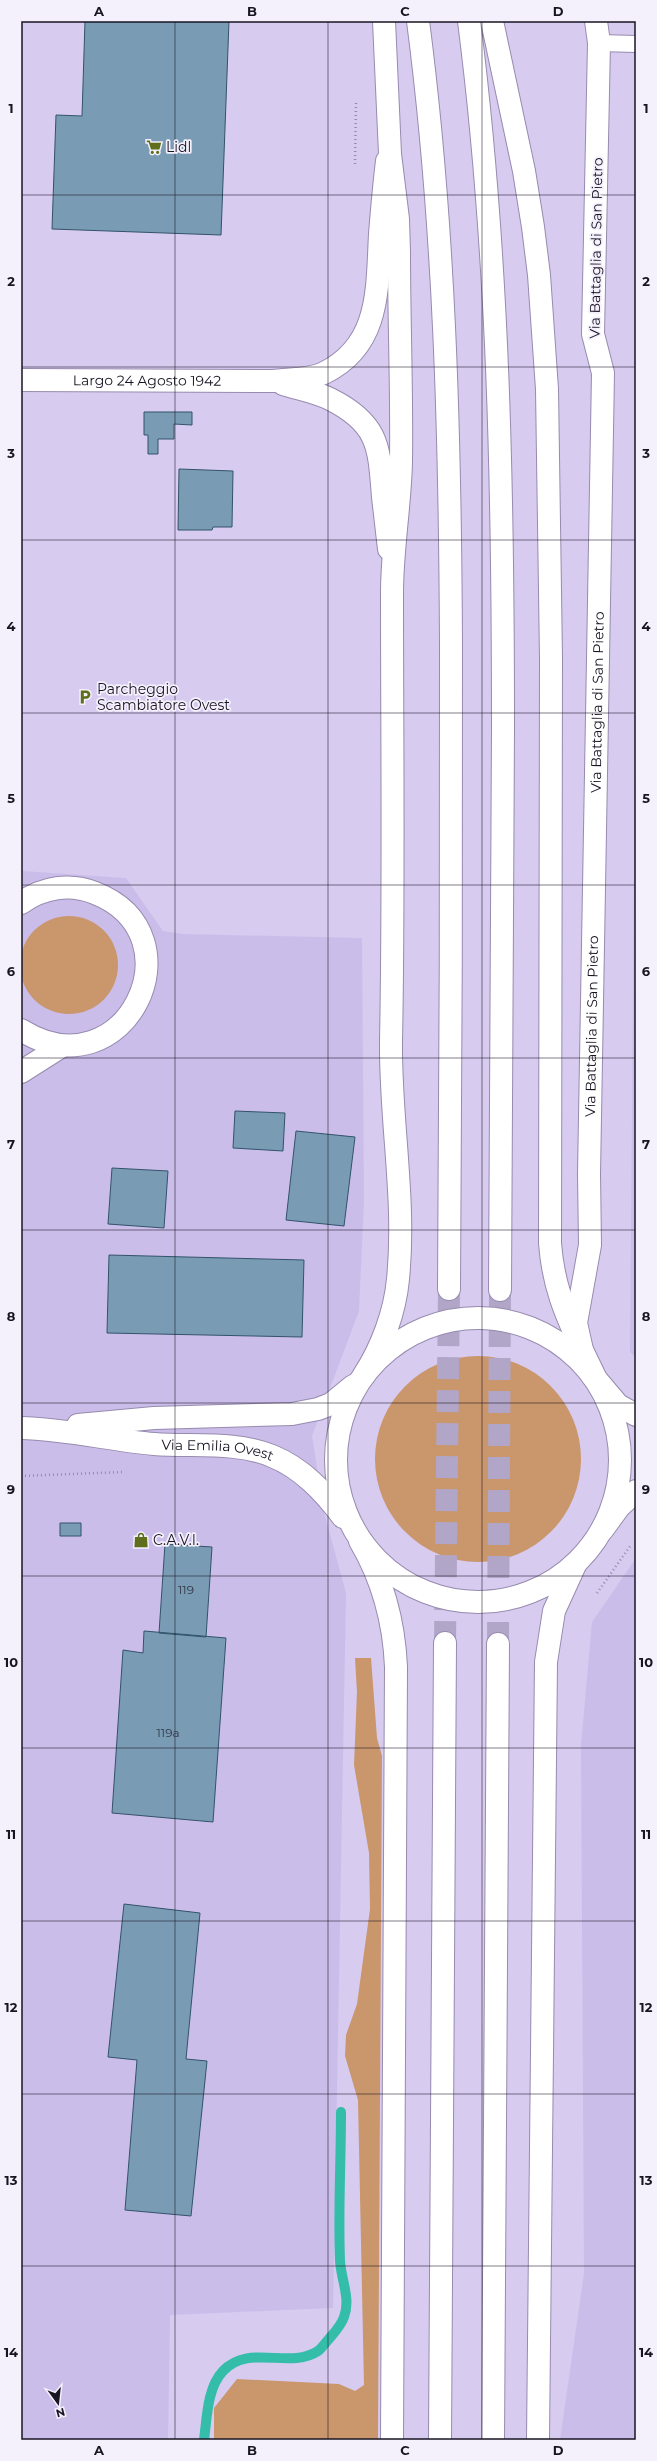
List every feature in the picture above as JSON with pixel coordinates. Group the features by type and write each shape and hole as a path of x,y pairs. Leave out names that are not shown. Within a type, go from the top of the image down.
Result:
{"main road":[{"path":"384,21 389,122 399,236 401,463 392,594"},
{"path":"418,21 440,250 449,461 452,740 448,1289"},
{"path":"469,21 481,132 492,264 501,495 503,752 500,1290"},
{"path":"492,21 524,171 540,275 544,336 551,598 550,1243 558,1293 566,1317 582,1350"},
{"name":"Via Battaglia di San Pietro","path":"596,21 599,42 593,334 603,368 603,381 589,1166 590,1245 576,1323 582,1350 596,1379"},
{"path":"273,380 312,377 324,373 349,355 366,332 374,309 378,286 389,122"},
{"name":"Largo 24 Agosto 1942","path":"21,380 273,380"},
{"path":"273,380 329,398 354,415 373,437 381,463 392,594 394,840 391,1072 399,1174 399,1268 396,1295 388,1325 372,1362 364,1374"},
{"path":"21,903 33,894 58,887 84,888 109,898 129,915 142,938 148,964 144,990 132,1013 113,1032 89,1043 62,1046 37,1039 21,1030"},
{"path":"21,1072 62,1046"},
{"name":"Via Emilia Ovest","path":"30,1429 154,1418 292,1414 331,1404 342,1396 379,1358 416,1332 452,1321 481,1318 504,1320 546,1335 582,1362 618,1404 636,1415"},
{"name":"Via Emilia Ovest","path":"360,1541 341,1501 336,1457 343,1414 364,1374"},
{"name":"Via Emilia Ovest","path":"596,1379 616,1420 621,1465 612,1509 603,1530"},
{"name":"Via Emilia Ovest","path":"30,1429 154,1444 238,1448 273,1456 293,1468 314,1484 333,1504 360,1541 385,1568 409,1585 451,1600 473,1602 495,1601 517,1597 557,1579 575,1564 590,1548 619,1507 636,1491"},
{"path":"360,1541 374,1566 384,1593 393,1632 396,1660 392,2440"},
{"path":"538,2440 546,1662 554,1611 575,1564"},
{"path":"440,2440 445,1644"},
{"path":"493,2440 498,1644"}],"lane":[{"path":"599,42 636,44"}],"path":[{"path":"355,168 356,99"}],"shaded area":[{"path":"636,642 636,1358 630,1352"},
{"path":"21,862 22,871 126,878 163,931 183,934 362,938 364,1201 359,1311 312,1436 324,1512 346,1593 333,2308 170,2315 168,2440 21,2440"},
{"path":"69,916 88,920 103,931 114,946 118,965 114,984 103,999 88,1010 69,1014 50,1010 35,999 24,984 20,965 24,946 35,931 50,920"},
{"path":"468,1356 488,1356 508,1360 527,1368 551,1386 569,1410 577,1429 581,1449 581,1469 577,1489 569,1508 551,1532 527,1550 508,1558 488,1562 468,1562 448,1558 429,1550 413,1539 398,1524 387,1508 379,1489 375,1469 375,1449 379,1429 387,1410 398,1394 413,1379 429,1368 448,1360"},
{"path":"636,1558 636,2440 560,2440 584,2273 581,1745 592,1622"},
{"path":"355,1658 371,1658 377,1738 382,1756 378,2440 214,2440 214,2408 237,2379 339,2384 355,2391 364,2385 358,2100 345,2056 346,2035 357,2004 370,1909 369,1853 354,1765 357,1692"}],"building":[{"path":"85,21 229,21 221,235 52,229 56,115 82,116"},
{"path":"144,412 192,412 192,425 174,424 174,439 158,439 158,454 148,454 148,435 144,435"},
{"path":"179,469 233,471 232,527 213,527 212,530 178,530"},
{"path":"235,1111 285,1113 283,1151 233,1148"},
{"path":"296,1131 355,1137 344,1226 286,1220"},
{"path":"112,1168 168,1171 164,1228 108,1224"},
{"path":"109,1255 304,1260 302,1337 107,1333"},
{"path":"60,1523 81,1523 81,1536 60,1536"},
{"path":"165,1544 212,1547 206,1637 159,1633"},
{"path":"144,1631 226,1638 213,1822 112,1813 123,1650 143,1653"},
{"path":"124,1904 200,1913 186,2059 207,2061 191,2216 125,2210 137,2060 108,2057"}],"waterway":[{"path":"204,2440 211,2395 214,2386 223,2371 233,2363 245,2359 257,2357 295,2358 307,2356 318,2351 343,2320 346,2310 346,2296 340,2261 339,2224 341,2112"}],"tunnel":[{"path":"445,1643 449,1289"},
{"path":"498,1644 500,1290"}],"place":[{"name":"Lidl","path":"154,147"},
{"name":"Parcheggio Scambiatore Ovest","path":"85,697"},
{"name":"C.A.V.I.","path":"141,1540"}]}
